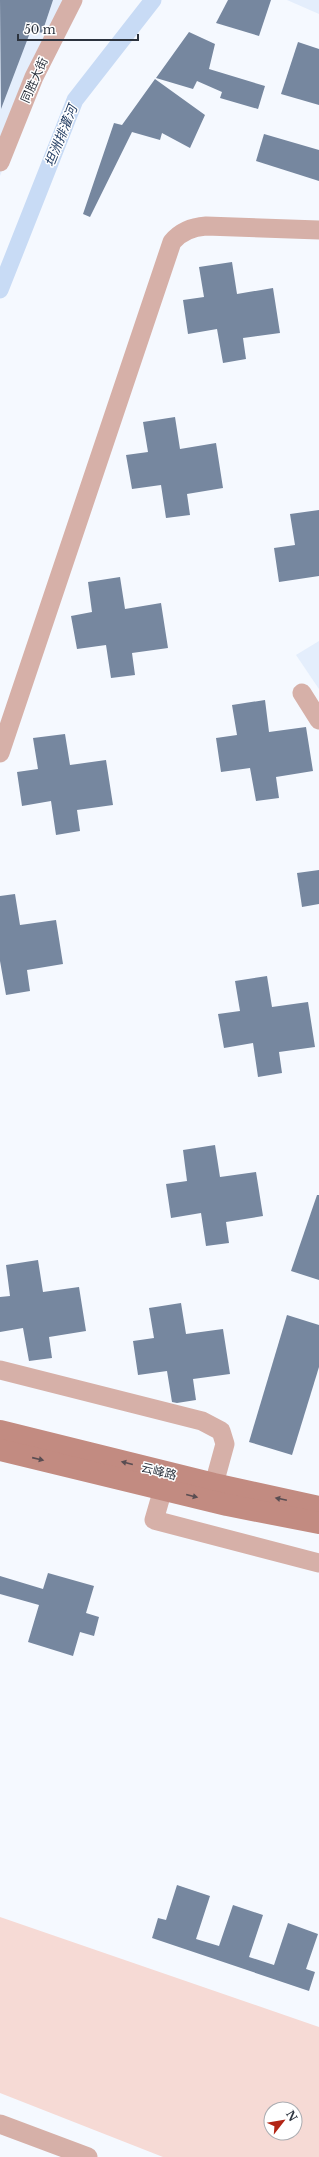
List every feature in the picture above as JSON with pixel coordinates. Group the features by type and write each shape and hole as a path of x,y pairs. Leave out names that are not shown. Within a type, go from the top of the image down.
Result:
{"street":[{"name":"同胜大街","path":"0,162 34,77 73,0"},
{"path":"0,753 172,242 176,237 189,228 206,226 319,230"},
{"path":"302,693 319,720"},
{"path":"0,1370 202,1421 214,1427 221,1431 225,1444 214,1484"},
{"name":"云峰路","path":"0,1431 214,1484 319,1507"},
{"name":"云峰路","path":"0,1450 319,1524"},
{"path":"163,1489 154,1520 319,1563"},
{"path":"0,2124 88,2157"}],"shaded area":[{"path":"0,0 68,0 0,176"},
{"path":"287,0 319,0 319,14"},
{"path":"319,641 319,689 296,655"},
{"path":"0,1917 319,2027 319,2157 163,2157 0,2093"}],"building":[{"path":"0,0 53,0 42,33 31,30 1,109"},
{"path":"228,0 271,0 259,36 216,23"},
{"path":"189,32 215,44 209,69 265,86 258,109 220,98 222,92 197,81 193,89 156,78"},
{"path":"298,42 319,49 319,105 281,94"},
{"path":"155,79 205,115 190,148 162,133 160,140 132,132 90,217 83,214 114,123 122,125"},
{"path":"264,134 319,150 319,181 256,161"},
{"path":"232,262 237,294 273,288 280,333 243,338 246,359 223,363 217,329 188,334 183,300 204,297 199,267"},
{"path":"175,417 180,449 216,443 223,488 187,494 190,515 166,518 161,485 132,489 126,455 148,452 143,422"},
{"path":"319,510 319,576 279,582 274,548 295,545 290,514"},
{"path":"120,577 125,609 161,603 168,648 132,653 135,675 111,678 106,645 77,649 71,616 92,612 88,582"},
{"path":"265,700 269,732 306,727 313,771 276,777 279,798 256,801 250,768 221,772 216,738 237,735 232,705"},
{"path":"65,734 70,765 106,760 113,805 77,810 80,831 56,835 51,801 22,806 17,772 38,769 33,738"},
{"path":"319,870 319,904 302,907 297,873"},
{"path":"15,894 20,925 56,920 63,964 27,970 30,991 6,995 0,961 0,896"},
{"path":"267,976 272,1007 308,1002 315,1047 279,1052 282,1073 258,1077 253,1043 224,1048 218,1014 240,1011 235,981"},
{"path":"215,1145 220,1177 256,1172 263,1216 226,1222 229,1243 206,1246 201,1213 171,1218 166,1184 187,1181 183,1150"},
{"path":"317,1195 319,1195 319,1280 291,1271"},
{"path":"38,1260 43,1292 79,1287 86,1331 49,1337 52,1358 29,1361 23,1328 0,1332 0,1297 10,1296 6,1265"},
{"path":"181,1303 186,1334 223,1329 230,1374 193,1379 196,1400 177,1403 172,1402 167,1371 138,1375 133,1341 154,1338 149,1308"},
{"path":"287,1315 319,1325 319,1367 292,1455 249,1442"},
{"path":"48,1573 94,1586 86,1613 99,1617 94,1636 80,1632 73,1656 28,1642 39,1605 0,1594 0,1576 43,1589"},
{"path":"177,1885 210,1896 196,1939 219,1946 233,1905 263,1915 249,1957 274,1965 288,1923 318,1934 306,1969 315,1972 309,1991 152,1938 158,1918 166,1920"}],"waterway":[{"name":"坦洲排灌河","path":"0,290 75,100 153,0"}]}
